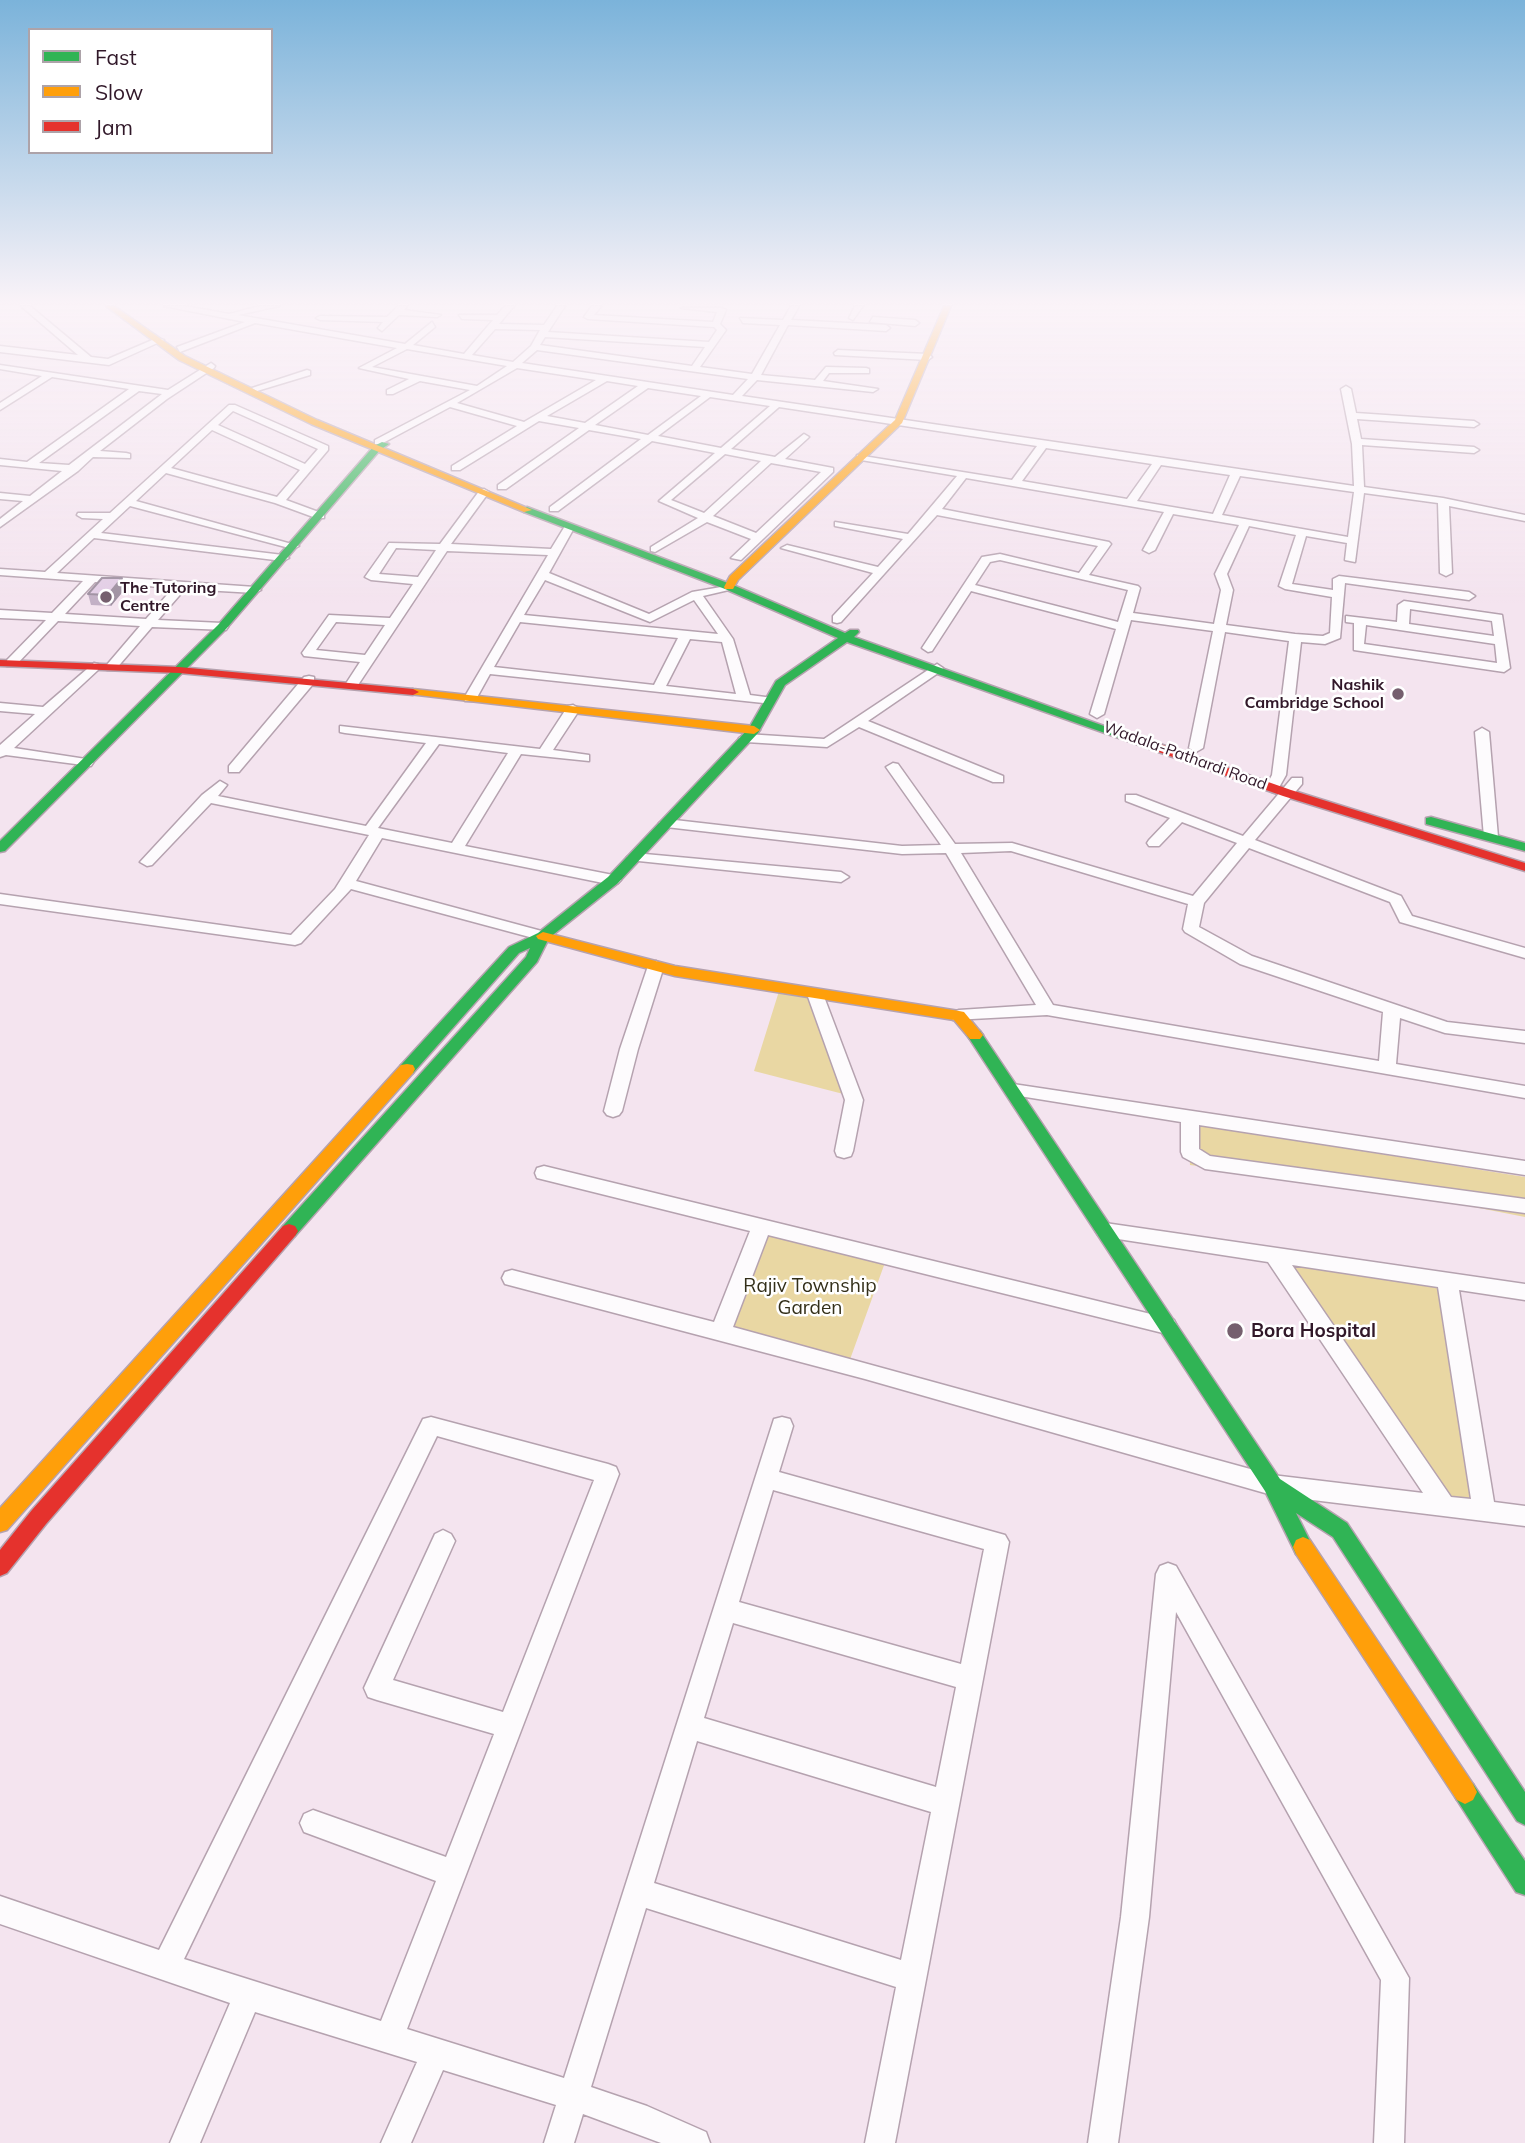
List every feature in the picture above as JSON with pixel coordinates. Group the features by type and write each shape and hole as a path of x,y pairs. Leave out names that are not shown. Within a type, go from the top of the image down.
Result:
{"main road":[{"path":"283,406 380,445 456,468 738,585"},
{"path":"296,406 569,528 896,638"},
{"path":"907,423 912,406"},
{"path":"738,585 907,423 916,406"},
{"path":"0,848 222,626 380,445"},
{"path":"738,585 787,548 869,458"},
{"name":"Wadala-Pathardi Road","path":"738,585 847,638 1525,867"},
{"path":"0,1523 514,950 543,936 613,880 750,734 780,683 860,627"},
{"name":"Wadala-Pathardi Road","path":"922,646 1097,714 1196,748 1284,784 1525,847"},
{"path":"5,663 179,670 309,680 573,709 750,734"},
{"path":"543,936 656,966 959,1016 986,1048 1272,1485 1308,1557 1525,1883"},
{"path":"0,1566 39,1517 292,1228 532,959 543,936"},
{"path":"1272,1485 1340,1530 1525,1813"}],"street":[{"path":"29,465 112,406"},
{"path":"0,524 154,406"},
{"path":"380,445 446,406"},
{"path":"456,406 525,425"},
{"path":"456,468 559,406"},
{"path":"502,487 617,406"},
{"path":"554,509 693,406"},
{"path":"758,538 664,501 775,406"},
{"path":"798,406 1158,462 1443,501 1525,518"},
{"path":"1350,406 1357,442 1359,491 1351,560"},
{"path":"47,576 232,407 324,448 279,501"},
{"path":"268,423 298,414"},
{"path":"1353,416 1474,424"},
{"path":"539,418 830,470 737,558"},
{"path":"85,425 127,428"},
{"path":"211,426 307,469"},
{"path":"655,549 705,519 774,459 804,437"},
{"path":"294,444 306,440"},
{"path":"1357,442 1474,450"},
{"path":"1015,484 1044,444"},
{"path":"270,452 282,448"},
{"path":"93,454 126,456"},
{"path":"869,458 1353,541"},
{"path":"0,462 74,469"},
{"path":"1130,503 1158,462"},
{"path":"164,469 279,501 320,516"},
{"path":"1216,518 1236,473"},
{"path":"837,619 935,511 963,475"},
{"path":"351,685 484,492"},
{"path":"0,496 34,499"},
{"path":"1443,501 1446,573"},
{"path":"129,502 288,552"},
{"path":"1149,550 1170,510"},
{"path":"935,511 1105,544 1082,577"},
{"path":"82,515 114,516"},
{"path":"1196,748 1227,590 1221,574 1245,523"},
{"path":"839,524 909,537"},
{"path":"470,698 569,528"},
{"path":"1302,533 1285,586 1338,594"},
{"path":"93,536 288,552"},
{"path":"421,582 371,577 393,545 445,545 555,552"},
{"path":"787,548 879,571"},
{"path":"922,646 969,587 986,559 992,557 1134,588 1097,714"},
{"path":"0,572 255,590"},
{"path":"541,575 650,618"},
{"path":"5,663 92,579"},
{"path":"969,587 1126,621 1219,626 1325,640 1336,635 1339,579 1469,596"},
{"path":"633,629 696,594 738,585"},
{"path":"111,667 181,586"},
{"path":"696,594 727,639 744,698"},
{"path":"1360,621 1358,647 1504,668 1498,618 1404,605 1403,627"},
{"path":"0,614 222,626"},
{"path":"1336,617 1500,641"},
{"path":"369,659 308,653 333,618 394,622"},
{"path":"516,618 727,639"},
{"path":"658,689 685,634"},
{"path":"1295,638 1284,784 1245,844 1196,902 1191,929 1246,960 1445,1027 1525,1037"},
{"path":"1,751 94,667"},
{"path":"750,734 827,743 937,668"},
{"path":"486,670 768,701"},
{"path":"234,769 309,680"},
{"path":"0,707 46,711"},
{"path":"544,753 573,709"},
{"path":"858,722 998,779"},
{"path":"345,729 584,758"},
{"path":"1482,732 1491,837"},
{"path":"0,899 295,940 347,883 374,832 435,740"},
{"path":"456,848 517,750"},
{"path":"1,751 86,763"},
{"path":"893,767 952,850 1047,1010"},
{"path":"147,862 220,785"},
{"path":"207,798 613,880"},
{"path":"1131,798 1396,900 1406,919 1525,953"},
{"path":"1154,843 1178,817"},
{"path":"666,823 902,850 1012,847 1196,902"},
{"path":"634,857 841,877"},
{"path":"347,883 543,936"},
{"path":"612,1111 656,966"},
{"path":"815,993 854,1100 844,1150"},
{"path":"1387,1069 1392,1009"},
{"path":"959,1016 1047,1010 1525,1092"},
{"path":"1013,1090 1525,1168"},
{"path":"1190,1117 1190,1152 1205,1162 1525,1206"},
{"path":"544,1173 1167,1326"},
{"path":"722,1332 762,1226"},
{"path":"1105,1230 1525,1292"},
{"path":"1275,1256 1444,1505"},
{"path":"512,1278 865,1370 1272,1485 1525,1516"},
{"path":"1447,1281 1484,1511"},
{"path":"558,2143 782,1426"},
{"path":"166,1966 437,1427 608,1474 388,2040"},
{"path":"765,1478 997,1542 880,2143"},
{"path":"443,1541 377,1688 509,1726"},
{"path":"1103,2143 1135,1917 1168,1574 1395,1978 1389,2143"},
{"path":"725,1609 970,1679"},
{"path":"688,1726 946,1803"},
{"path":"313,1823 452,1873"},
{"path":"636,1891 912,1978"},
{"path":"0,1910 248,1995 572,2095 647,2121 695,2143"},
{"path":"185,2143 248,1995"},
{"path":"396,2143 435,2054"}],"green space":[{"path":"780,988 815,994 855,1097 754,1071"},
{"path":"1188,1123 1525,1177 1525,1217 1397,1192 1190,1165"},
{"name":"Rajiv Township Garden","path":"762,1226 887,1257 848,1365 721,1332"},
{"path":"1275,1256 1447,1281 1484,1511 1444,1505"}],"building":[{"path":"102,578 122,578 108,595 88,594"}],"traffic: fast":[{"path":"0,848 222,627 377,448 385,444"},
{"path":"527,510 729,587 847,638 1157,747"},
{"path":"407,1069 514,950 543,936 613,880 754,730 780,683 854,632"},
{"path":"1431,821 1525,847"},
{"path":"289,1231 532,959 543,936"},
{"path":"975,1035 1272,1485 1303,1547"},
{"path":"1273,1486 1340,1530 1525,1813"},
{"path":"1465,1792 1525,1883"}],"traffic: slow":[{"path":"281,406 527,510"},
{"path":"729,587 734,578 899,421 905,406"},
{"path":"413,692 754,730"},
{"path":"543,936 675,971 959,1016 975,1035"},
{"path":"0,1523 407,1069"},
{"path":"1303,1547 1465,1792"}],"traffic: jam":[{"path":"0,663 179,670 413,692"},
{"path":"1157,747 1287,793 1525,867"},
{"path":"0,1566 39,1517 289,1231"}],"place":[{"name":"The Tutoring Centre","path":"106,597"},
{"name":"Nashik Cambridge School","path":"1398,694"},
{"name":"Bora Hospital","path":"1235,1331"}]}
